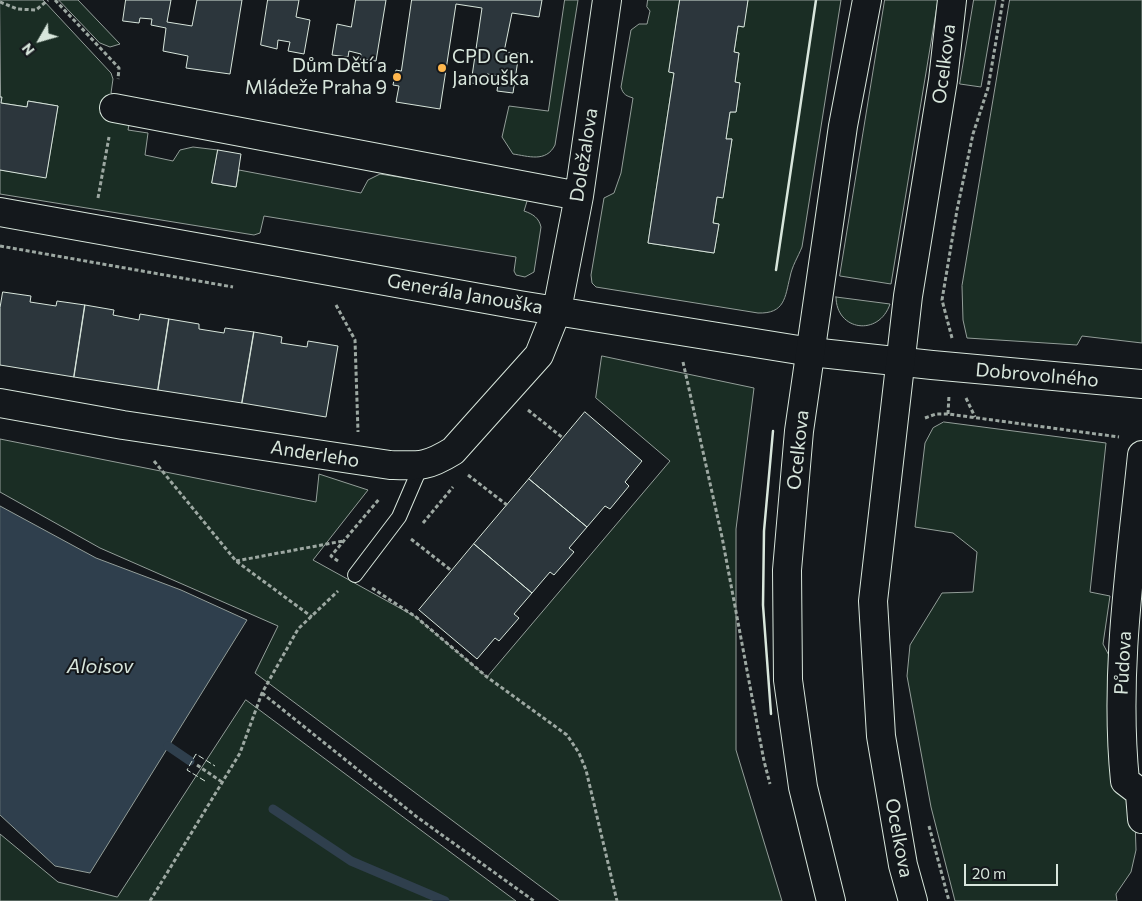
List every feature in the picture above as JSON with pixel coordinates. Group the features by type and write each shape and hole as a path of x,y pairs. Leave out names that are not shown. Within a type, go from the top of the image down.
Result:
{"street":[{"name":"Doležalova","path":"557,310 579,196 607,0"},
{"name":"Ocelkova","path":"831,901 803,787 788,680 786,570 799,431 843,126 867,0"},
{"name":"Ocelkova","path":"913,901 903,865 881,736 873,601 908,296 943,80 952,0"},
{"path":"114,108 579,196"},
{"name":"Generála Janouška","path":"0,212 557,310 811,352 932,366"},
{"name":"Anderleho","path":"0,403 123,425 390,466 421,466 440,459 453,451 540,356 557,310"},
{"name":"Dobrovolného","path":"932,366 1142,384"},
{"name":"Půdova","path":"1137,797 1121,741 1122,660 1142,455"}],"lane":[{"path":"355,574 399,517 421,466"}],"path":[{"path":"0,2 17,10 36,10 48,0"},
{"path":"55,0 119,68 98,198"},
{"path":"953,341 942,300 972,134 988,88 1003,0"},
{"path":"0,246 240,288"},
{"path":"345,306 336,305 355,340 358,435"},
{"path":"681,355 722,537 764,761 772,790"},
{"path":"523,406 563,438"},
{"path":"926,417 948,414 1122,437"},
{"path":"123,425 236,561 312,617"},
{"path":"236,561 343,541 384,494 390,466"},
{"path":"464,473 507,505"},
{"path":"411,538 452,571"},
{"path":"355,574 416,618 487,677 567,735 579,753 586,770 618,901"},
{"path":"150,901 240,753 262,693 298,629 344,586"},
{"path":"262,693 417,817 534,901"},
{"path":"197,765 222,782"},
{"path":"927,819 949,901"}],"green space":[{"path":"0,0 43,0 111,73 113,79 111,93 133,101 128,130 148,133 145,155 173,161 180,150 193,147 218,150 212,183 236,187 239,170 361,193 368,180 380,174 528,198 524,211 535,217 541,227 534,272 525,277 516,275 514,271 516,257 264,216 260,233 254,235 0,194 0,170 46,177 58,106 28,101 27,107 1,103"},
{"path":"59,0 78,0 120,44 110,47 100,43"},
{"path":"565,0 578,0 555,145 551,151 542,156 531,157 513,154 502,137 509,106 548,111"},
{"path":"648,0 680,0 669,72 674,73 648,243 714,253 719,224 713,223 717,197 723,197 732,139 726,139 730,112 736,112 740,83 735,82 739,53 734,52 738,26 743,27 748,0 841,0 802,247 792,269 785,297 774,311 758,313 596,287 592,283 591,275 604,198 614,193 621,173 633,98 627,96 621,87 631,30 639,24 647,24 650,11 647,7"},
{"path":"885,0 938,0 891,284 840,276"},
{"path":"974,0 996,0 981,87 960,84"},
{"path":"1010,0 1142,0 1142,343 1082,336 1077,345 967,338 963,320 962,286"},
{"path":"836,297 890,304 885,315 877,322 859,326 850,323 843,317 838,308"},
{"path":"602,356 754,388 736,529 736,750 782,901 560,901 255,673 278,626 100,548 0,492 0,439 316,502 319,474 368,490 313,560 416,617 487,677 670,461 596,398"},
{"path":"944,422 1106,443 1090,592 1110,596 1103,644 1114,665 1124,795 1135,820 1136,850 1131,872 1116,894 1117,901 955,901 931,807 907,676 910,645 942,593 973,592 977,552 953,533 915,527 925,443 933,428"},
{"path":"246,700 516,901 0,901 0,834 58,882 117,897"}],"water":[{"name":"Aloisov","path":"0,506 96,558 181,590 247,620 90,873 55,866 0,815"}],"building":[{"path":"126,0 171,0 167,22 192,26 197,0 242,0 230,74 186,68 188,56 163,51 166,28 151,25 152,19 140,18 139,23 123,21"},
{"path":"268,0 299,0 296,17 310,20 304,54 288,51 290,42 278,40 277,49 261,45"},
{"path":"356,0 386,0 376,61 360,59 361,54 349,51 348,57 332,55 337,24 351,27"},
{"path":"412,0 542,0 539,17 512,13 504,52 519,53 513,93 497,91 499,76 487,74 485,85 471,83 482,8 456,4 440,109 396,102 399,86 393,85 396,70 401,71"},
{"path":"680,0 748,0 744,27 738,26 734,52 739,53 735,82 740,83 736,112 730,112 726,139 732,139 723,198 717,197 713,223 719,224 714,253 648,243 674,73 669,72"},
{"path":"0,97 2,97 1,103 27,107 28,101 58,106 46,178 0,170"},
{"path":"218,150 241,154 236,187 212,183"},
{"path":"3,292 31,296 30,302 56,306 57,301 85,305 74,377 0,365 0,308"},
{"path":"85,305 114,310 113,315 139,320 140,314 169,319 158,390 74,377"},
{"path":"169,319 199,324 199,329 224,333 225,328 254,332 242,403 158,390"},
{"path":"254,332 282,337 281,343 307,347 308,341 338,346 326,417 242,403"},
{"path":"585,412 642,461 625,482 629,486 610,509 605,506 587,527 529,479"},
{"path":"529,479 587,527 569,548 574,552 554,575 550,572 532,593 474,544"},
{"path":"474,544 532,593 514,614 519,618 499,641 495,638 477,659 419,610"}],"waterway":[{"path":"168,746 190,761"},
{"path":"273,809 351,861 445,901"}],"fence":[{"path":"205,781 187,770 196,754 215,766"}],"wall":[{"path":"776,270 816,0"},
{"path":"771,714 763,605 764,531 773,431"}],"place":[{"name":"CPD Gen. Janouška","path":"442,68"},
{"name":"Dům Dětí a Mládeže Praha 9","path":"397,77"}]}
